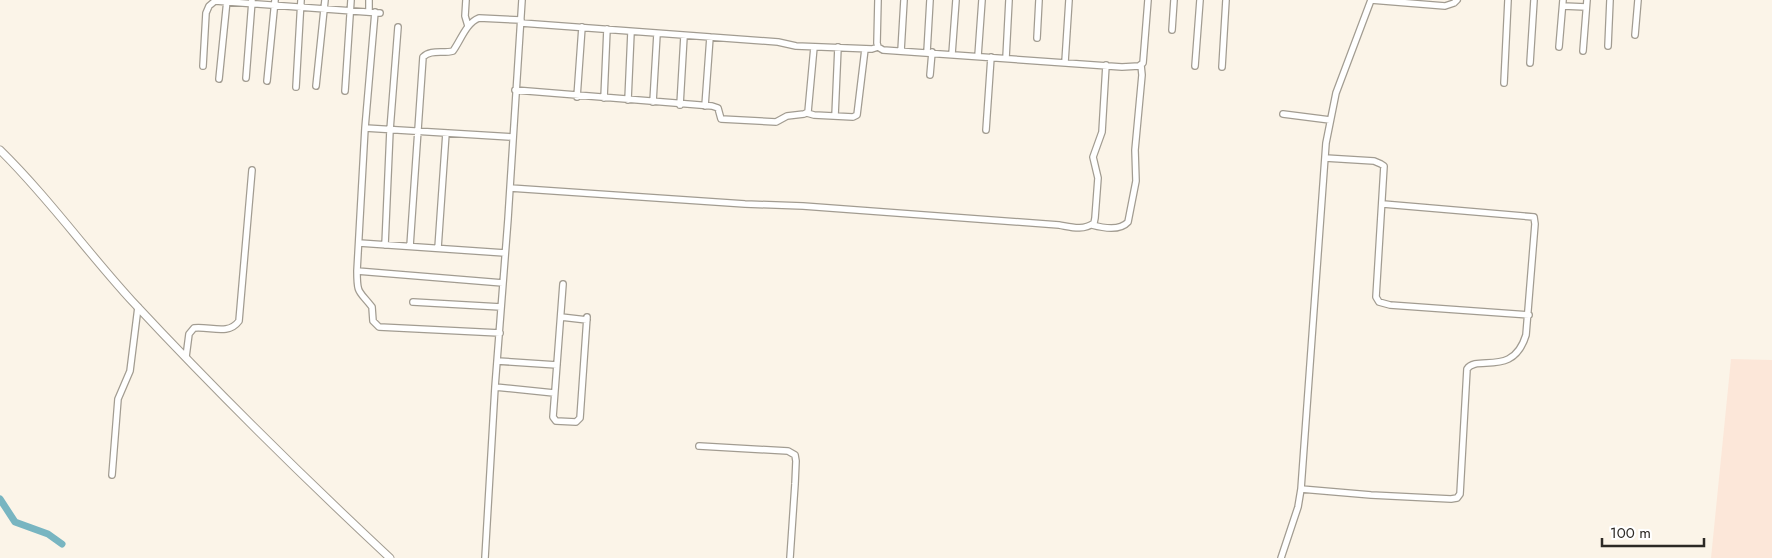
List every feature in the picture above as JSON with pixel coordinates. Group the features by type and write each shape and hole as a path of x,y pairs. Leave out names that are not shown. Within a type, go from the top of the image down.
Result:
{"street":[{"path":"203,66 206,12 215,0 274,2 300,7 374,12"},
{"path":"219,78 229,0"},
{"path":"296,87 301,0"},
{"path":"316,86 325,0"},
{"path":"345,91 351,0"},
{"path":"369,0 374,12 357,271 358,290 372,307 374,323 378,327 500,333"},
{"path":"466,0 465,16 468,26"},
{"path":"485,558 522,0"},
{"path":"878,0 878,47"},
{"path":"901,51 904,0"},
{"path":"930,0 930,75"},
{"path":"952,54 956,0"},
{"path":"978,56 982,0"},
{"path":"1006,58 1009,0"},
{"path":"1037,38 1039,0"},
{"path":"1065,62 1069,0"},
{"path":"510,188 898,212 1059,224 1073,228 1092,225 1118,228 1128,222 1136,181 1135,150 1148,0"},
{"path":"1172,30 1174,0"},
{"path":"1196,66 1200,0"},
{"path":"1222,67 1226,0"},
{"path":"1281,558 1298,507 1301,488 1325,158 1336,93 1371,0 1445,6 1454,4 1457,0"},
{"path":"1504,83 1508,0"},
{"path":"1530,63 1534,0"},
{"path":"1583,52 1587,0"},
{"path":"1608,46 1610,0"},
{"path":"1635,35 1638,0"},
{"path":"246,78 251,2"},
{"path":"267,81 274,2"},
{"path":"1559,47 1563,3 1586,7"},
{"path":"410,246 423,58 429,53 453,51 468,26 479,18 631,32 778,42 793,46 864,49 878,47 883,50 1106,65 1142,65"},
{"path":"385,245 390,130 398,27"},
{"path":"577,96 582,27"},
{"path":"604,98 607,30"},
{"path":"628,100 631,32"},
{"path":"653,102 657,34"},
{"path":"680,104 684,36"},
{"path":"705,106 710,37"},
{"path":"807,113 814,47"},
{"path":"835,116 838,47"},
{"path":"515,90 716,107 719,110 721,119 731,120 776,122 790,115 807,113 853,117 858,114 864,49"},
{"path":"986,130 990,57"},
{"path":"1092,225 1095,221 1098,183 1093,157 1102,132 1106,65"},
{"path":"1283,114 1330,120"},
{"path":"366,128 512,137"},
{"path":"438,248 446,133"},
{"path":"0,150 138,307 285,459 390,558"},
{"path":"1325,158 1374,161 1381,164 1385,171 1376,296 1379,302 1390,305 1529,315"},
{"path":"186,357 189,334 194,328 224,330 231,328 239,321 252,170"},
{"path":"1301,488 1371,495 1458,498 1467,369 1473,364 1502,362 1514,355 1525,340 1529,315 1534,217 1383,204"},
{"path":"359,243 505,253"},
{"path":"357,271 503,283"},
{"path":"561,317 587,318 579,420 576,422 556,421 554,419 554,393 563,284"},
{"path":"413,302 501,307"},
{"path":"112,475 118,399 130,372 138,307"},
{"path":"497,361 557,365"},
{"path":"495,387 554,393"},
{"path":"699,446 788,452 795,455 790,558"}],"shaded area":[{"path":"1731,359 1772,360 1772,558 1711,558"}],"waterway":[{"path":"0,499 15,522 48,534 62,544"}]}
